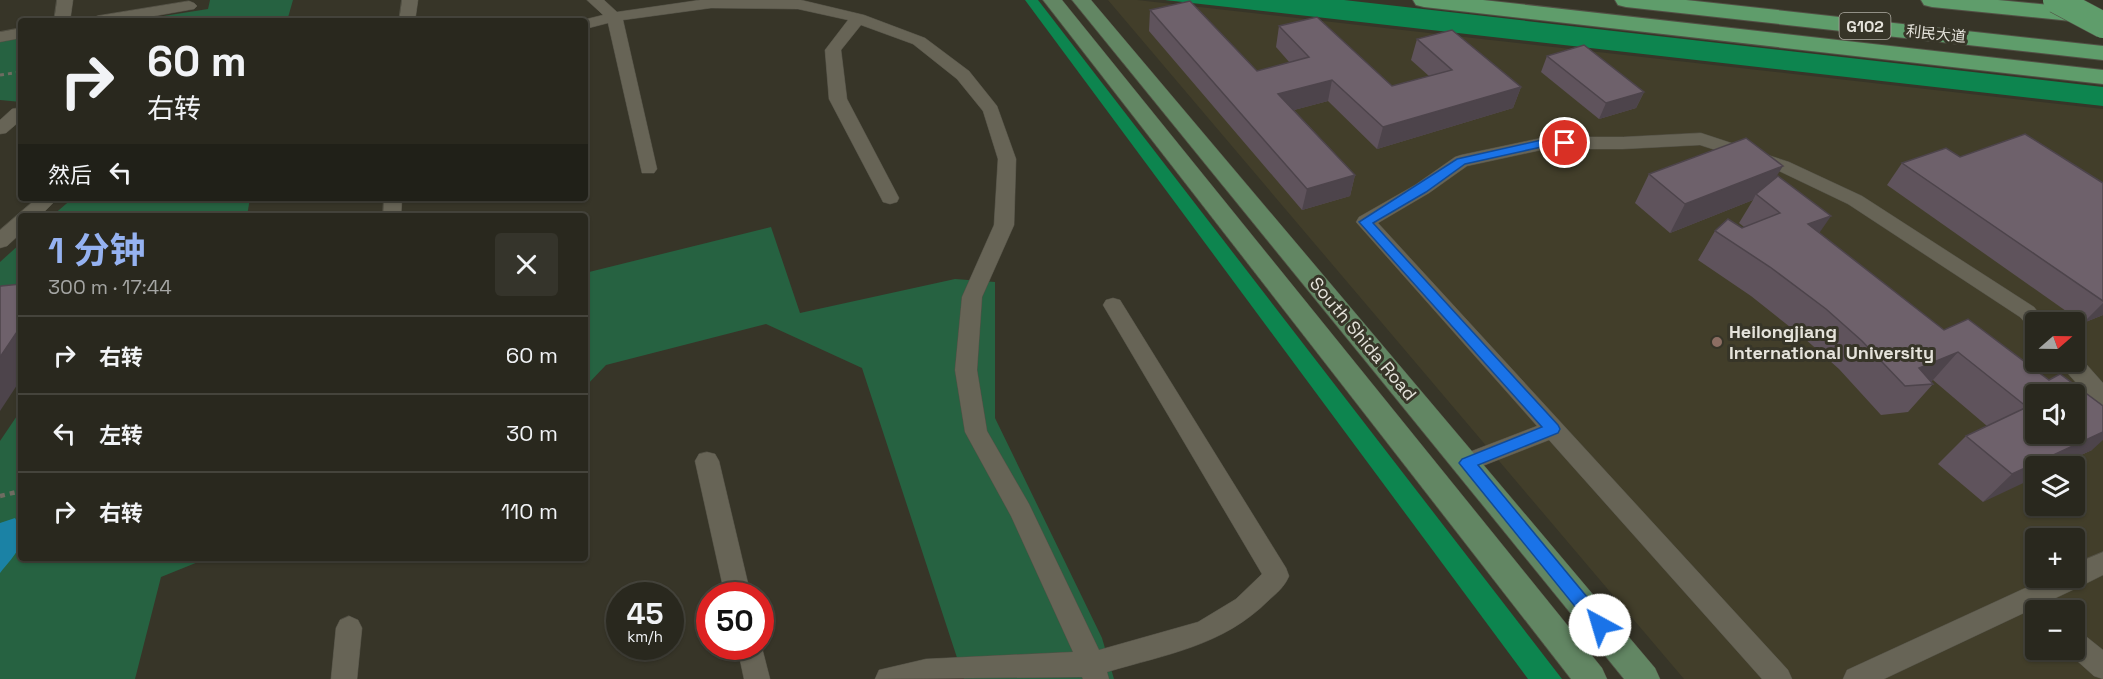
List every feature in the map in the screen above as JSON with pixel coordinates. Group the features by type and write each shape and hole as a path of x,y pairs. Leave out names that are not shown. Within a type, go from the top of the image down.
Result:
{"highway":[{"name":"利民大道","path":"1626,0 2103,53"},
{"name":"利民大道","path":"1756,0 2103,38"},
{"path":"1932,0 2003,4 2103,17"},
{"path":"2056,0 2103,25"},
{"path":"2085,0 2103,10"},
{"path":"1432,1 2103,77"}],"main road":[{"name":"South Shida Road","path":"1052,0 1591,679"},
{"name":"South Shida Road","path":"1084,3 1644,679"}],"street":[{"path":"62,18 65,0"},
{"path":"407,18 410,0"},
{"path":"594,0 614,17 648,168"},
{"path":"588,23 614,17 711,3 798,4 858,18 919,41 963,75 991,110 1007,159 1004,225 972,297 966,370 976,432 1021,511 1094,672"},
{"path":"120,18 188,9"},
{"path":"858,18 833,50 838,99 890,198"},
{"path":"0,37 18,34"},
{"path":"0,129 18,113"},
{"path":"1779,679 1365,222 1422,189 1461,161 1546,143 1623,143 1701,139 1783,166 1855,200 2026,312"},
{"path":"32,213 46,201"},
{"path":"0,241 18,225"},
{"path":"888,679 926,671 1094,672 1204,632 1245,607 1276,576 1113,305"},
{"path":"2080,372 2103,398"},
{"path":"1467,463 1553,429"},
{"path":"707,461 735,582"},
{"path":"2085,571 2103,563"},
{"path":"2039,600 2057,588"},
{"path":"1856,679 2025,608"},
{"path":"344,679 349,628"},
{"path":"2085,652 2103,668"},
{"path":"753,660 757,679"}],"path":[{"path":"0,75 18,72"},
{"path":"0,496 18,492"}],"shaded area":[{"name":"Heilongjiang International University","path":"1108,0 1137,0 2103,109 2103,679 1684,679"}],"green space":[{"path":"210,0 293,0 288,18 151,18 208,9"},
{"path":"1025,0 1038,0 1562,679 1528,679"},
{"path":"1165,0 1344,0 2103,87 2103,106"},
{"path":"18,38 18,102 0,100 0,41"},
{"path":"70,201 250,201 248,213 56,213"},
{"path":"771,227 800,313 955,279 995,282 995,418 1102,638 1114,679 964,679 862,368 766,324 606,365 588,384 588,272"},
{"path":"18,246 18,290 0,290 0,262"},
{"path":"18,414 18,561 201,561 161,577 135,679 0,679 0,441"}],"water":[{"path":"15,518 18,525 18,550 0,573 0,523"}],"building":[{"path":"1190,1 1257,71 1309,57 1279,26 1317,17 1392,86 1452,70 1417,39 1452,30 1521,87 1383,127 1332,80 1278,94 1355,175 1307,189 1150,10"},
{"path":"1584,45 1644,92 1606,103 1547,56"},
{"path":"2025,134 2103,183 2103,301 1902,163 1946,148 1960,157"},
{"path":"1746,138 1783,166 1685,204 1649,174"},
{"path":"1778,176 1831,216 1808,224 1944,330 1968,319 2025,362 2025,372 2038,372 2049,380 2060,374 2073,384 2025,384 2025,405 1958,352 1919,368 1933,384 1905,386 1862,341 1826,309 1770,267 1715,231 1728,219 1742,228 1780,213 1756,194"},
{"path":"18,284 18,330 0,357 0,287"},
{"path":"2085,393 2103,406 2103,432 2085,440"},
{"path":"2025,408 2025,444 2077,444 2051,456 2025,456 2025,468 2012,474 1966,436"}],"place":[{"name":"Heilongjiang International University","path":"1717,342"}],"route":[{"path":"1565,143 1546,143 1461,161 1422,189 1365,222 1553,429 1467,463 1600,625"}]}
